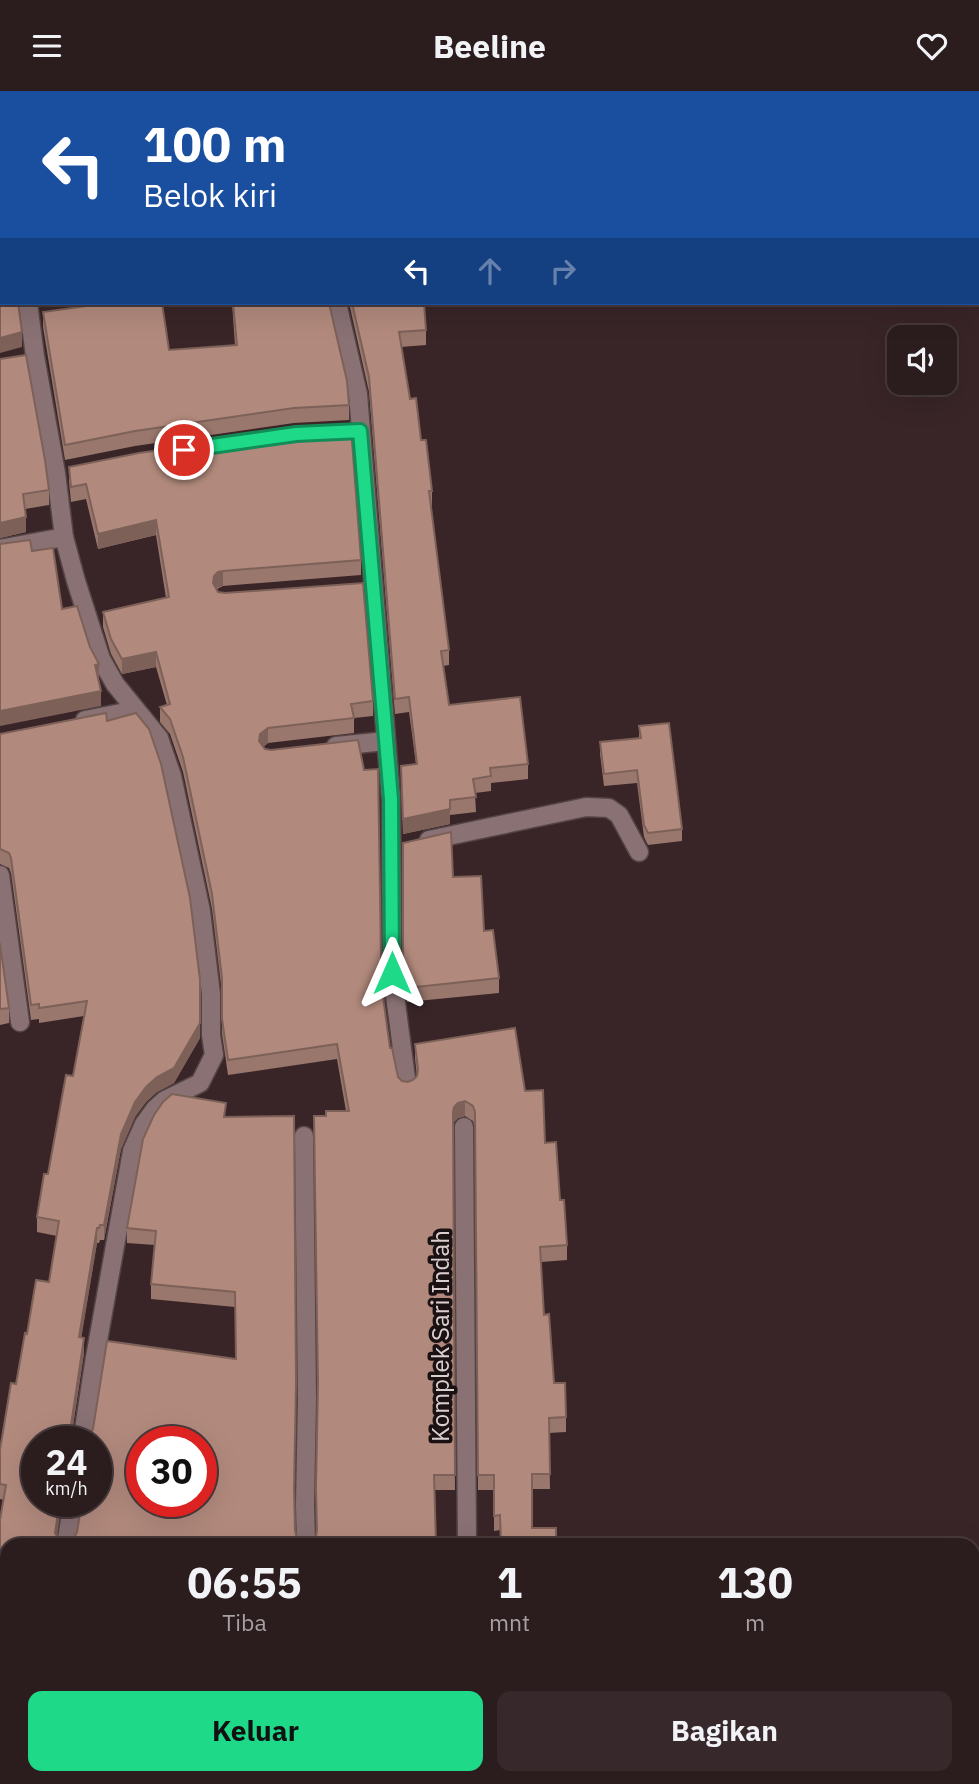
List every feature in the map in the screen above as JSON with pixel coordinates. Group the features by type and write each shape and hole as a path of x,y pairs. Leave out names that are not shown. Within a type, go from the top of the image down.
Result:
{"street":[{"path":"337,305 358,394 354,431 367,586 391,799 404,845 392,973 407,1086"},
{"path":"33,312 29,358 63,471 64,537 101,659 115,684 159,738 172,776 201,911 211,994 214,1055 200,1083 165,1100 155,1109 144,1124 132,1151 84,1426"},
{"path":"0,549 64,537"},
{"path":"68,724 136,710"},
{"path":"322,748 386,740"},
{"path":"404,845 586,807 609,808 620,815 639,852"},
{"path":"0,875 20,1022"},
{"name":"Komplek Sari Indah","path":"464,1127 467,1538"},
{"path":"304,1136 306,1538"},
{"path":"67,1538 70,1517"}],"building":[{"path":"0,305 18,305 22,332 0,338"},
{"path":"94,305 162,305 169,350 237,345 233,305 329,305 347,381 349,405 294,408 135,431 65,445 43,312"},
{"path":"352,305 424,305 426,330 399,332 410,399 416,398 421,440 426,440 432,491 429,491 449,650 441,651 449,705 520,697 528,764 490,768 491,776 473,779 476,797 450,800 450,809 403,819 401,766 417,764 409,697 395,699 369,377"},
{"path":"26,355 49,490 23,494 26,517 0,523 0,359"},
{"path":"351,428 361,560 223,571 214,576 213,583 218,592 225,593 363,583 373,701 351,704 354,718 268,728 260,734 259,741 265,749 271,750 358,740 364,770 378,769 381,958 385,990 382,990 390,1048 398,1077 408,1082 417,1076 415,1044 515,1028 525,1091 543,1090 545,1143 556,1142 560,1200 564,1200 567,1245 540,1247 544,1315 549,1314 554,1383 565,1383 566,1417 549,1418 550,1474 532,1474 532,1528 556,1528 556,1538 501,1538 500,1515 494,1516 494,1475 478,1475 475,1112 473,1106 465,1101 458,1103 453,1112 455,1475 434,1475 436,1538 314,1538 317,1530 318,1384 314,1116 326,1116 326,1111 349,1111 337,1044 228,1060 212,894 183,757 170,719 160,707 170,704 156,652 122,659 111,639 103,612 169,597 156,520 98,534 86,484 71,487 69,467 139,453 297,430"},
{"path":"30,540 32,551 53,548 62,609 77,606 90,647 99,664 95,665 101,691 0,711 0,544"},
{"path":"106,713 107,721 136,713 149,729 161,764 190,898 200,980 200,1023 174,1068 157,1077 135,1102 121,1134 104,1225 97,1228 79,1337 84,1338 71,1426 21,1426 21,1517 58,1517 55,1533 58,1538 0,1538 6,1485 0,1484 0,1450 11,1383 16,1384 36,1280 49,1282 59,1221 37,1217 44,1174 48,1174 66,1075 73,1076 87,1001 39,1008 39,1004 31,1005 11,858 9,853 0,849 0,734"},
{"path":"669,723 682,829 648,833 644,825 637,770 604,774 600,742 641,738 639,726"},
{"path":"451,832 453,877 481,876 484,931 493,930 499,978 407,988 403,957 403,843"},
{"path":"0,944 9,1008 0,1009"},
{"path":"172,1094 226,1103 224,1117 294,1116 294,1489 295,1530 298,1538 74,1538 79,1517 112,1517 112,1426 93,1426 107,1341 236,1359 235,1292 151,1284 156,1231 127,1228 143,1139 154,1115"}],"route":[{"path":"184,450 296,434 360,431 391,799 392,973"}]}
